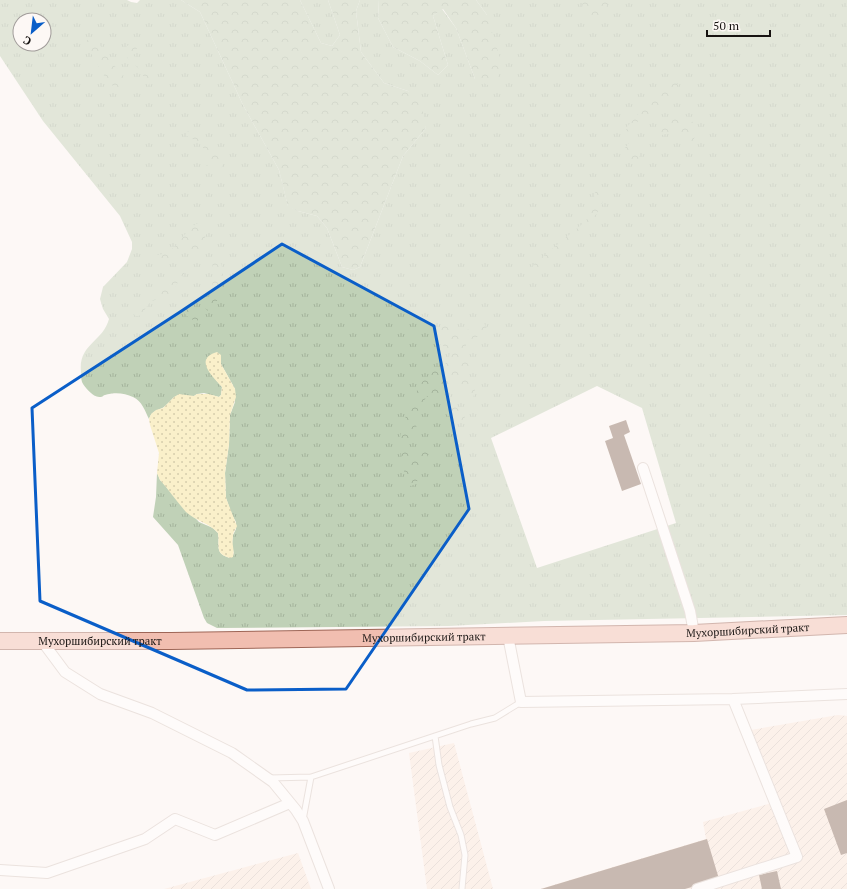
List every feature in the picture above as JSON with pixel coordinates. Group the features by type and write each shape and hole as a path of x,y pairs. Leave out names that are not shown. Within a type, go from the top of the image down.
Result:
{"main road":[{"name":"Мухоршибирский тракт","path":"0,642 171,641 694,633 847,625"}],"street":[{"path":"643,468 690,611 694,633"},
{"path":"508,636 521,702 733,699 847,694"},
{"path":"42,641 65,672 100,694 152,712 232,753 273,782 303,821 329,889"},
{"path":"697,889 797,856 733,699"},
{"path":"0,870 47,873 145,839 174,819 215,835 290,803"}],"lane":[{"path":"267,778 311,777 494,718 521,702"},
{"path":"435,736 439,765 450,807 461,835 465,854 462,889"},
{"path":"303,821 311,777"}],"highlighted area":[{"path":"282,244 434,326 469,509 346,689 247,690 40,601 32,408"}],"shaded area":[{"path":"838,715 847,716 847,889 540,889 706,839 703,822 776,802 745,731"},
{"path":"454,743 493,889 427,889 409,753"},
{"path":"298,853 311,889 164,889"}],"green space":[{"path":"0,0 127,0 137,3 140,0 181,0 200,12 243,105 279,170 288,206 298,211 317,216 327,228 342,267 353,270 360,267 403,156 426,128 408,91 384,83 361,52 356,11 360,0 379,0 378,18 393,47 420,61 438,75 448,65 433,16 442,9 456,28 475,79 487,15 476,0 847,0 847,615 544,621 449,626 217,628 207,623 178,545 153,517 157,473 160,480 199,522 213,528 218,533 220,552 230,558 234,554 232,545 236,522 226,498 225,473 229,444 230,415 235,402 235,389 221,364 221,355 216,380 222,387 221,395 219,397 204,393 194,396 174,397 164,407 153,412 149,419 141,404 133,397 116,393 98,397 92,394 85,387 81,376 81,363 83,355 102,333 109,319 103,309 100,299 103,287 127,262 132,249 132,242 120,216 43,121 0,56","holes":["597,386 642,408 676,523 537,568 491,438"]},
{"path":"181,0 300,0 321,43 332,46 340,35 328,0 360,0 356,11 361,52 384,83 408,91 422,106 426,128 403,156 360,267 353,270 342,267 327,228 317,216 288,207 279,170 243,105 200,12"},
{"path":"300,0 328,0 340,35 332,46 321,43"},
{"path":"379,0 476,0 487,15 502,65 497,80 488,85 475,79 456,28 443,9 433,16 448,65 438,75 420,61 393,47 378,18"},
{"path":"582,0 610,0 610,2 597,19 589,20 583,13"},
{"path":"89,38 97,41 113,64 129,82 130,87 128,90 118,89 108,80 88,47 86,42"},
{"path":"128,45 135,45 138,47 133,53 134,56 148,70 150,78 149,85 145,82 138,67 128,59 124,50"},
{"path":"675,82 679,86 676,93 652,114 638,121 631,132 626,131 627,127 650,99"},
{"path":"682,114 694,123 696,131 690,145 685,144 678,137 672,134 665,134 655,137 653,132 659,126"},
{"path":"188,131 196,134 222,153 223,161 220,169 217,168 217,163 215,161 212,162 211,166 207,166 205,163 203,147 198,142 187,136 186,134"},
{"path":"629,143 635,143 641,150 638,160 631,163 624,159 623,150"},
{"path":"600,190 603,194 602,205 578,242 569,248 558,250 552,256 547,268 540,276 534,275 531,269 535,263 586,221 593,204 595,192"},
{"path":"201,222 206,228 206,232 204,241 197,253 194,254 187,248 183,247 166,262 158,264 152,259 153,256 166,253 173,249 192,227"},
{"path":"216,257 222,268 222,285 217,301 208,311 204,307 211,292 214,275 212,263 213,258"},
{"path":"177,267 184,268 184,274 177,284 174,295 171,299 169,301 152,301 139,316 135,316 134,314 139,303 146,296 165,288 172,270"},
{"path":"182,302 191,305 196,309 200,315 200,318 197,321 189,318 179,306"},
{"path":"484,323 487,329 482,335 472,339 466,344 466,353 472,359 472,367 467,380 475,390 473,398 467,397 461,389 449,389 438,396 427,396 418,411 417,425 408,444 409,460 415,460 423,446 428,449 428,456 416,484 410,486 406,483 399,441 409,404 422,382 436,369 448,362 450,353 440,342 437,332 441,325 459,331"},
{"path":"446,404 462,411 465,417 462,423 455,422 444,412"}],"sand":[{"path":"217,352 221,355 221,364 235,389 236,397 230,415 229,444 225,473 226,498 237,526 233,533 233,557 230,558 220,552 218,533 186,512 160,480 157,473 159,453 149,419 151,414 156,410 163,408 179,394 194,396 197,394 209,394 219,397 221,395 222,387 210,373 206,364 206,359 210,355"}],"building":[{"path":"626,420 630,432 624,435 641,484 622,491 605,441 613,438 609,426"},
{"path":"847,800 847,853 841,855 824,809"},
{"path":"707,839 719,879 685,889 541,889"},
{"path":"777,871 781,889 762,889 759,875"}]}
